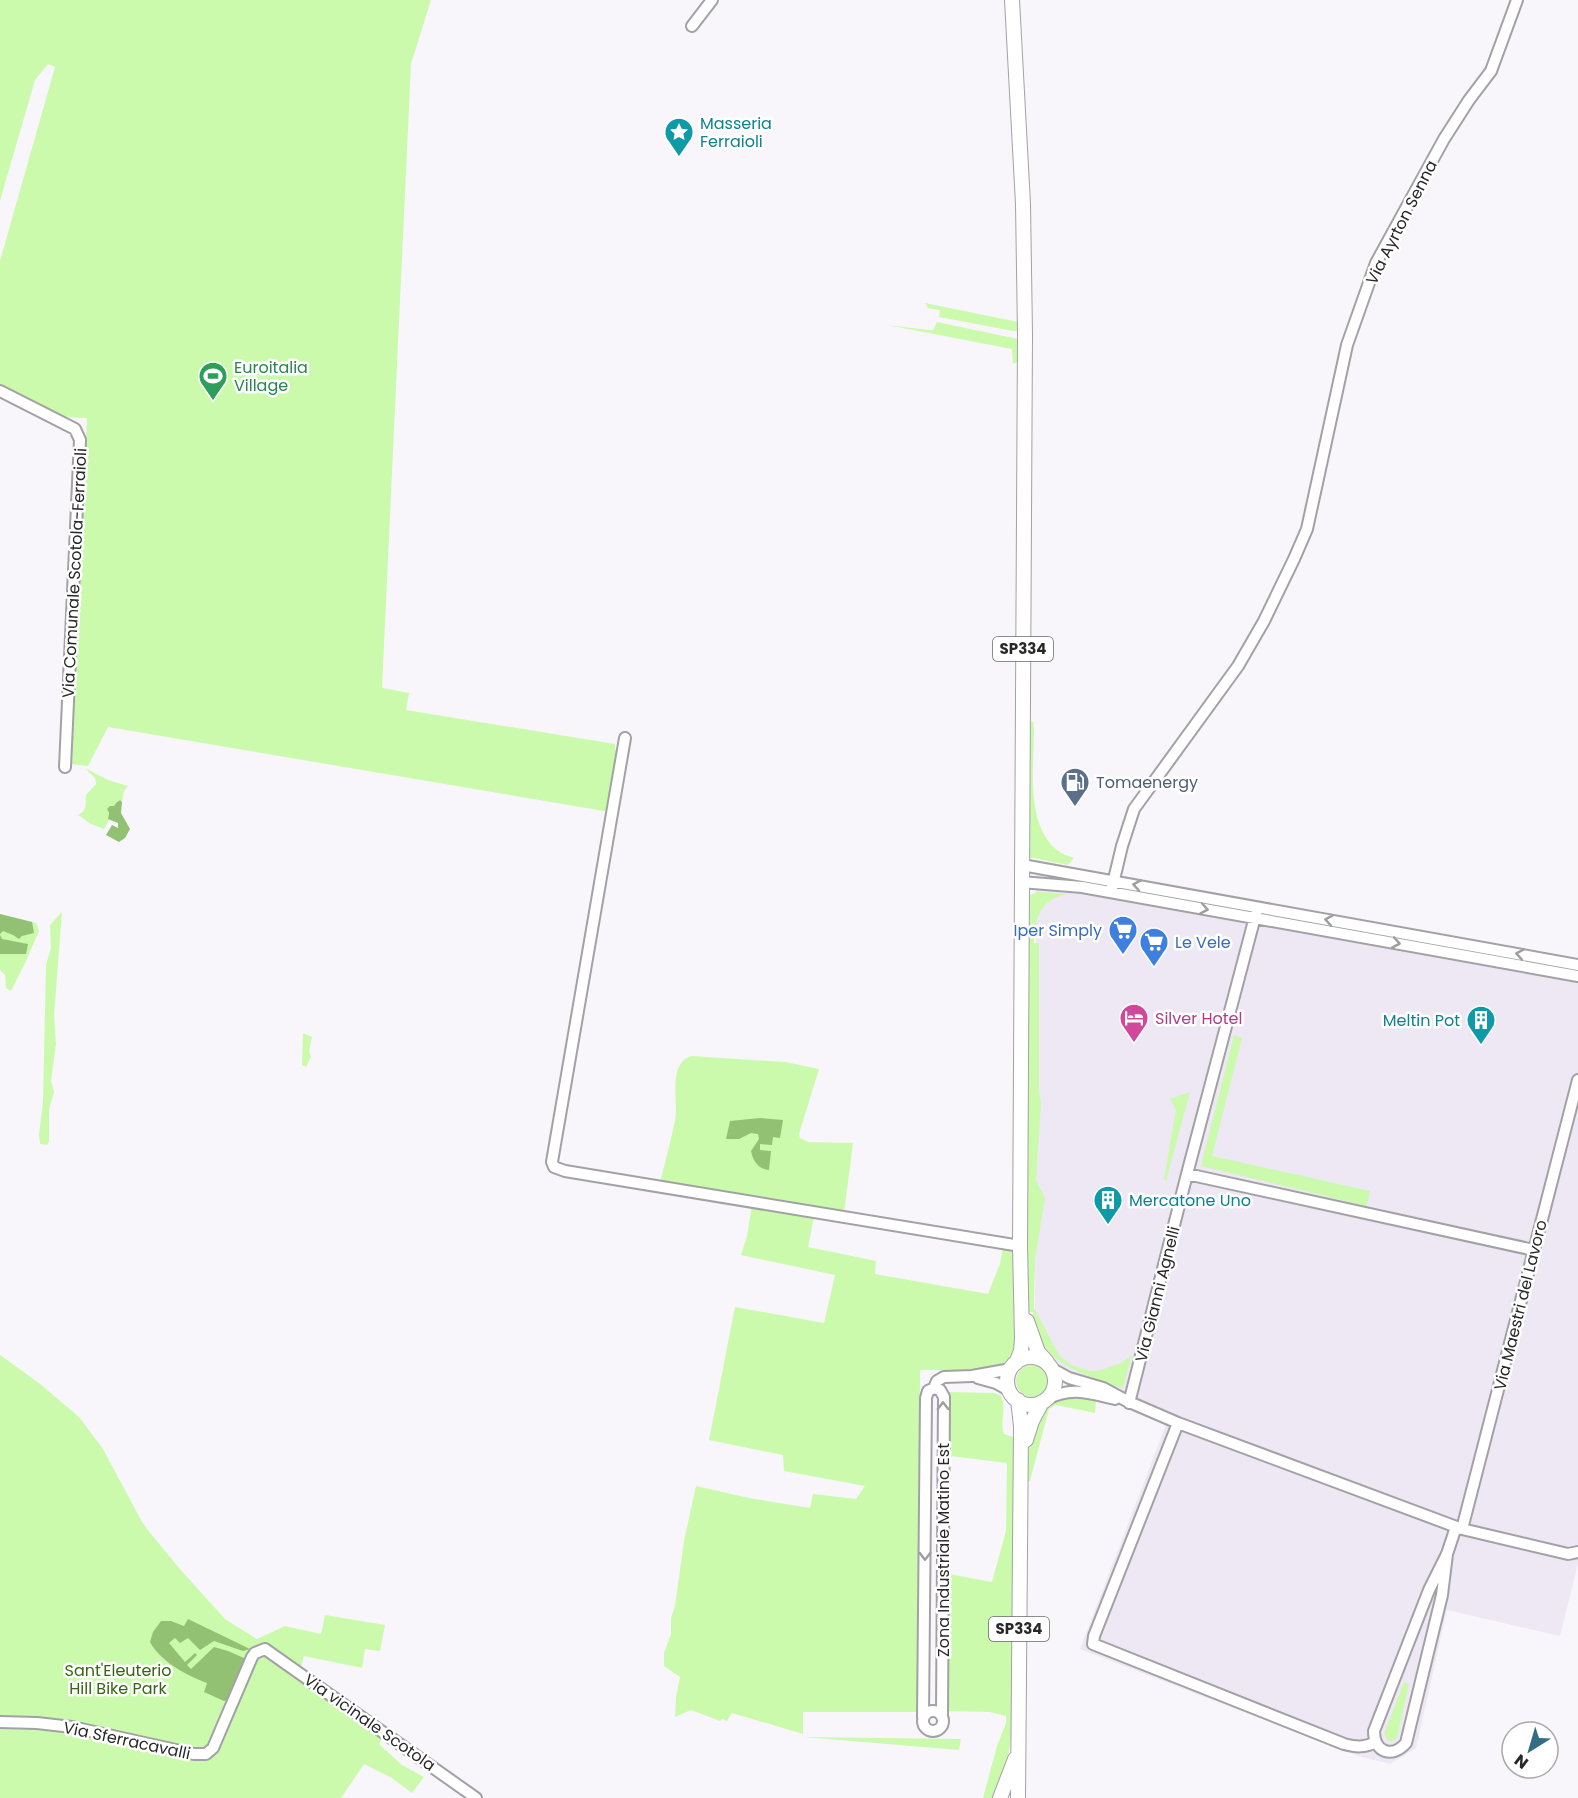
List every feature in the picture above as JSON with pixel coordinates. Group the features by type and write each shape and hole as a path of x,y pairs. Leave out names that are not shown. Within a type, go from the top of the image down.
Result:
{"main road":[{"name":"SP334","path":"1012,0 1023,204 1025,334 1021,882 1020,1246 1022,1299 1021,1351 1008,1379 1021,1426 1018,1798"},
{"name":"SP334","path":"1020,1460 1032,1421 1044,1400 1054,1389 1055,1383 1050,1366 1038,1352 1034,1342 1022,1299"},
{"path":"1013,1366 1022,1359 1034,1357 1050,1366"},
{"path":"1014,1395 1029,1405 1044,1400"},
{"path":"1000,1798 1010,1767 1017,1755"}],"street":[{"path":"692,26 712,0"},
{"name":"Via Ayrton Senna","path":"1112,886 1134,809 1239,666 1264,621 1307,529 1347,345 1376,263 1444,139 1491,71 1517,0"},
{"name":"Via Comunale Scotola-Ferraioli","path":"0,391 75,429 80,440 65,767"},
{"path":"625,738 552,1162 554,1167 565,1171 1020,1246"},
{"path":"1022,865 1164,896 1255,919 1578,976"},
{"path":"1021,882 1082,887 1112,886"},
{"path":"1164,896 1257,907 1578,965"},
{"name":"Via Gianni Agnelli","path":"1128,1402 1257,907"},
{"name":"Via Maestri del Lavoro","path":"1447,1554 1459,1528 1578,1080"},
{"path":"1187,1174 1534,1250"},
{"path":"934,1388 941,1378 972,1376 1013,1366"},
{"path":"1050,1366 1069,1378 1102,1388 1128,1402 1178,1423 1459,1528 1568,1554 1578,1552"},
{"path":"972,1376 996,1383 1014,1395"},
{"name":"Zona Industriale Matino Est","path":"923,1717 926,1395 934,1388 940,1390 944,1397 942,1716"},
{"path":"1044,1400 1058,1393 1078,1390 1128,1402"},
{"path":"1178,1423 1094,1636 1093,1644 1344,1744 1357,1748 1376,1742"},
{"path":"924,1483 944,1484"},
{"path":"1447,1554 1442,1595 1406,1743 1401,1749 1393,1752 1385,1751 1378,1747 1374,1731 1429,1590 1447,1554"},
{"path":"925,1622 942,1622"},
{"name":"Via vicinale Scotola","path":"261,1650 265,1649 277,1656 476,1798"},
{"name":"Via Sferracavalli","path":"0,1722 72,1727 204,1755 213,1748 252,1657 261,1650"},
{"path":"930,1710 935,1710 942,1716 942,1726 934,1731 925,1727 922,1722 923,1717 930,1710"}],"shaded area":[{"path":"1036,860 1578,961 1578,1564 1560,1636 1447,1610 1416,1748 1390,1764 1358,1756 1080,1649 1171,1412 1067,1370 1049,1356 1035,1323"}],"green space":[{"name":"Euroitalia Village","path":"0,0 431,0 411,64 382,688 409,693 406,710 615,744 615,750 618,753 610,812 108,727 88,766 71,764 87,418 60,417 0,386 0,261 55,67 48,64 35,80 0,201"},
{"path":"925,303 1018,322 1019,328 1013,331 939,317 940,310 928,308"},
{"path":"937,322 1018,339 1018,361 1013,364 1012,349 887,325 933,330"},
{"path":"1028,720 1033,722 1034,728 1034,793 1040,825 1047,839 1057,850 1074,858 1068,865 1028,857"},
{"path":"85,768 108,780 128,786 124,791 122,802 120,800 114,806 110,806 109,820 104,829 78,815 85,809 86,795 96,784 95,778"},
{"path":"120,800 122,802 121,813 130,829 125,838 119,842 106,835 112,825 118,828 118,823 108,819 107,809"},
{"path":"1037,892 1067,894 1050,901 1040,911 1034,943 1039,943 1039,1092 1041,1102 1036,1180 1045,1198 1035,1259 1034,1308 1059,1355 1071,1365 1098,1371 1121,1363 1132,1355 1123,1388 1072,1369 1052,1356 1039,1338 1033,1312 1029,1312 1026,1254 1028,896"},
{"path":"62,912 54,1015 56,1044 51,1081 54,1092 49,1110 49,1142 47,1145 40,1144 39,1135 43,1101 46,965 51,948 50,925"},
{"path":"0,914 36,923 39,931 11,991 6,988 5,975 0,970"},
{"path":"0,914 32,922 34,933 19,939 3,931 0,934"},
{"path":"0,935 2,939 28,944 26,954 0,954"},
{"path":"303,1033 312,1037 309,1051 311,1057 306,1067 302,1065"},
{"path":"1234,1035 1242,1038 1212,1156 1370,1191 1367,1206 1201,1166"},
{"path":"691,1056 785,1062 819,1069 799,1134 800,1138 808,1142 853,1143 844,1213 660,1183 675,1120 676,1075 684,1060"},
{"path":"1190,1092 1166,1181 1164,1179 1176,1110 1170,1099"},
{"path":"760,1118 783,1120 780,1138 773,1137 772,1145 760,1144 760,1150 771,1151 769,1170 759,1166 752,1155 751,1151 759,1139 758,1134 751,1133 739,1139 726,1139 730,1121"},
{"path":"752,1205 814,1217 808,1247 876,1261 875,1274 988,1294 1000,1264 1003,1248 1014,1250 1016,1357 1007,1364 983,1370 920,1370 919,1712 803,1712 803,1734 732,1713 727,1721 722,1719 720,1721 691,1710 675,1717 680,1677 664,1666 664,1653 671,1634 671,1618 675,1606 684,1541 696,1486 810,1508 813,1494 856,1499 865,1486 784,1471 783,1455 709,1440 735,1307 824,1323 835,1275 741,1255"},
{"name":"Sant'Eleuterio Hill Bike Park","path":"0,1355 39,1383 79,1417 103,1449 147,1529 225,1619 257,1639 285,1626 321,1634 325,1615 385,1625 380,1651 365,1649 362,1668 304,1656 301,1668 383,1737 379,1744 402,1765 424,1777 412,1793 392,1778 364,1764 341,1798 0,1798"},
{"path":"1032,1365 1043,1370 1048,1381 1043,1392 1032,1397 1021,1392 1016,1381 1021,1370"},
{"path":"948,1392 1000,1395 1003,1404 1004,1434 1013,1437 1013,1717 1008,1758 997,1798 983,1798 997,1746 1006,1723 1006,1716 990,1712 947,1711 949,1574 992,1582 1006,1531 1007,1463 950,1456"},
{"path":"1084,1396 1096,1401 1095,1413 1056,1405 1049,1409 1030,1481 1026,1480 1029,1448 1034,1427 1047,1406 1059,1397"},
{"path":"188,1619 250,1649 243,1651 214,1641 200,1650 188,1638 180,1643 175,1638 169,1643 185,1662 195,1653 197,1655 187,1665 191,1669 214,1647 244,1658 245,1662 229,1700 224,1701 204,1692 207,1683 175,1667 161,1656 150,1642 153,1632 161,1621 171,1621 184,1626"},
{"path":"1404,1682 1409,1684 1397,1738 1388,1741 1384,1734"},
{"path":"803,1737 961,1739 959,1750"}],"place":[{"name":"Masseria Ferraioli","path":"679,158"},
{"name":"Euroitalia Village","path":"213,402"},
{"name":"Tomaenergy","path":"1075,808"},
{"name":"Iper Simply","path":"1123,956"},
{"name":"Le Vele","path":"1154,968"},
{"name":"Silver Hotel","path":"1134,1044"},
{"name":"Meltin Pot","path":"1481,1046"},
{"name":"Mercatone Uno","path":"1108,1226"}]}
